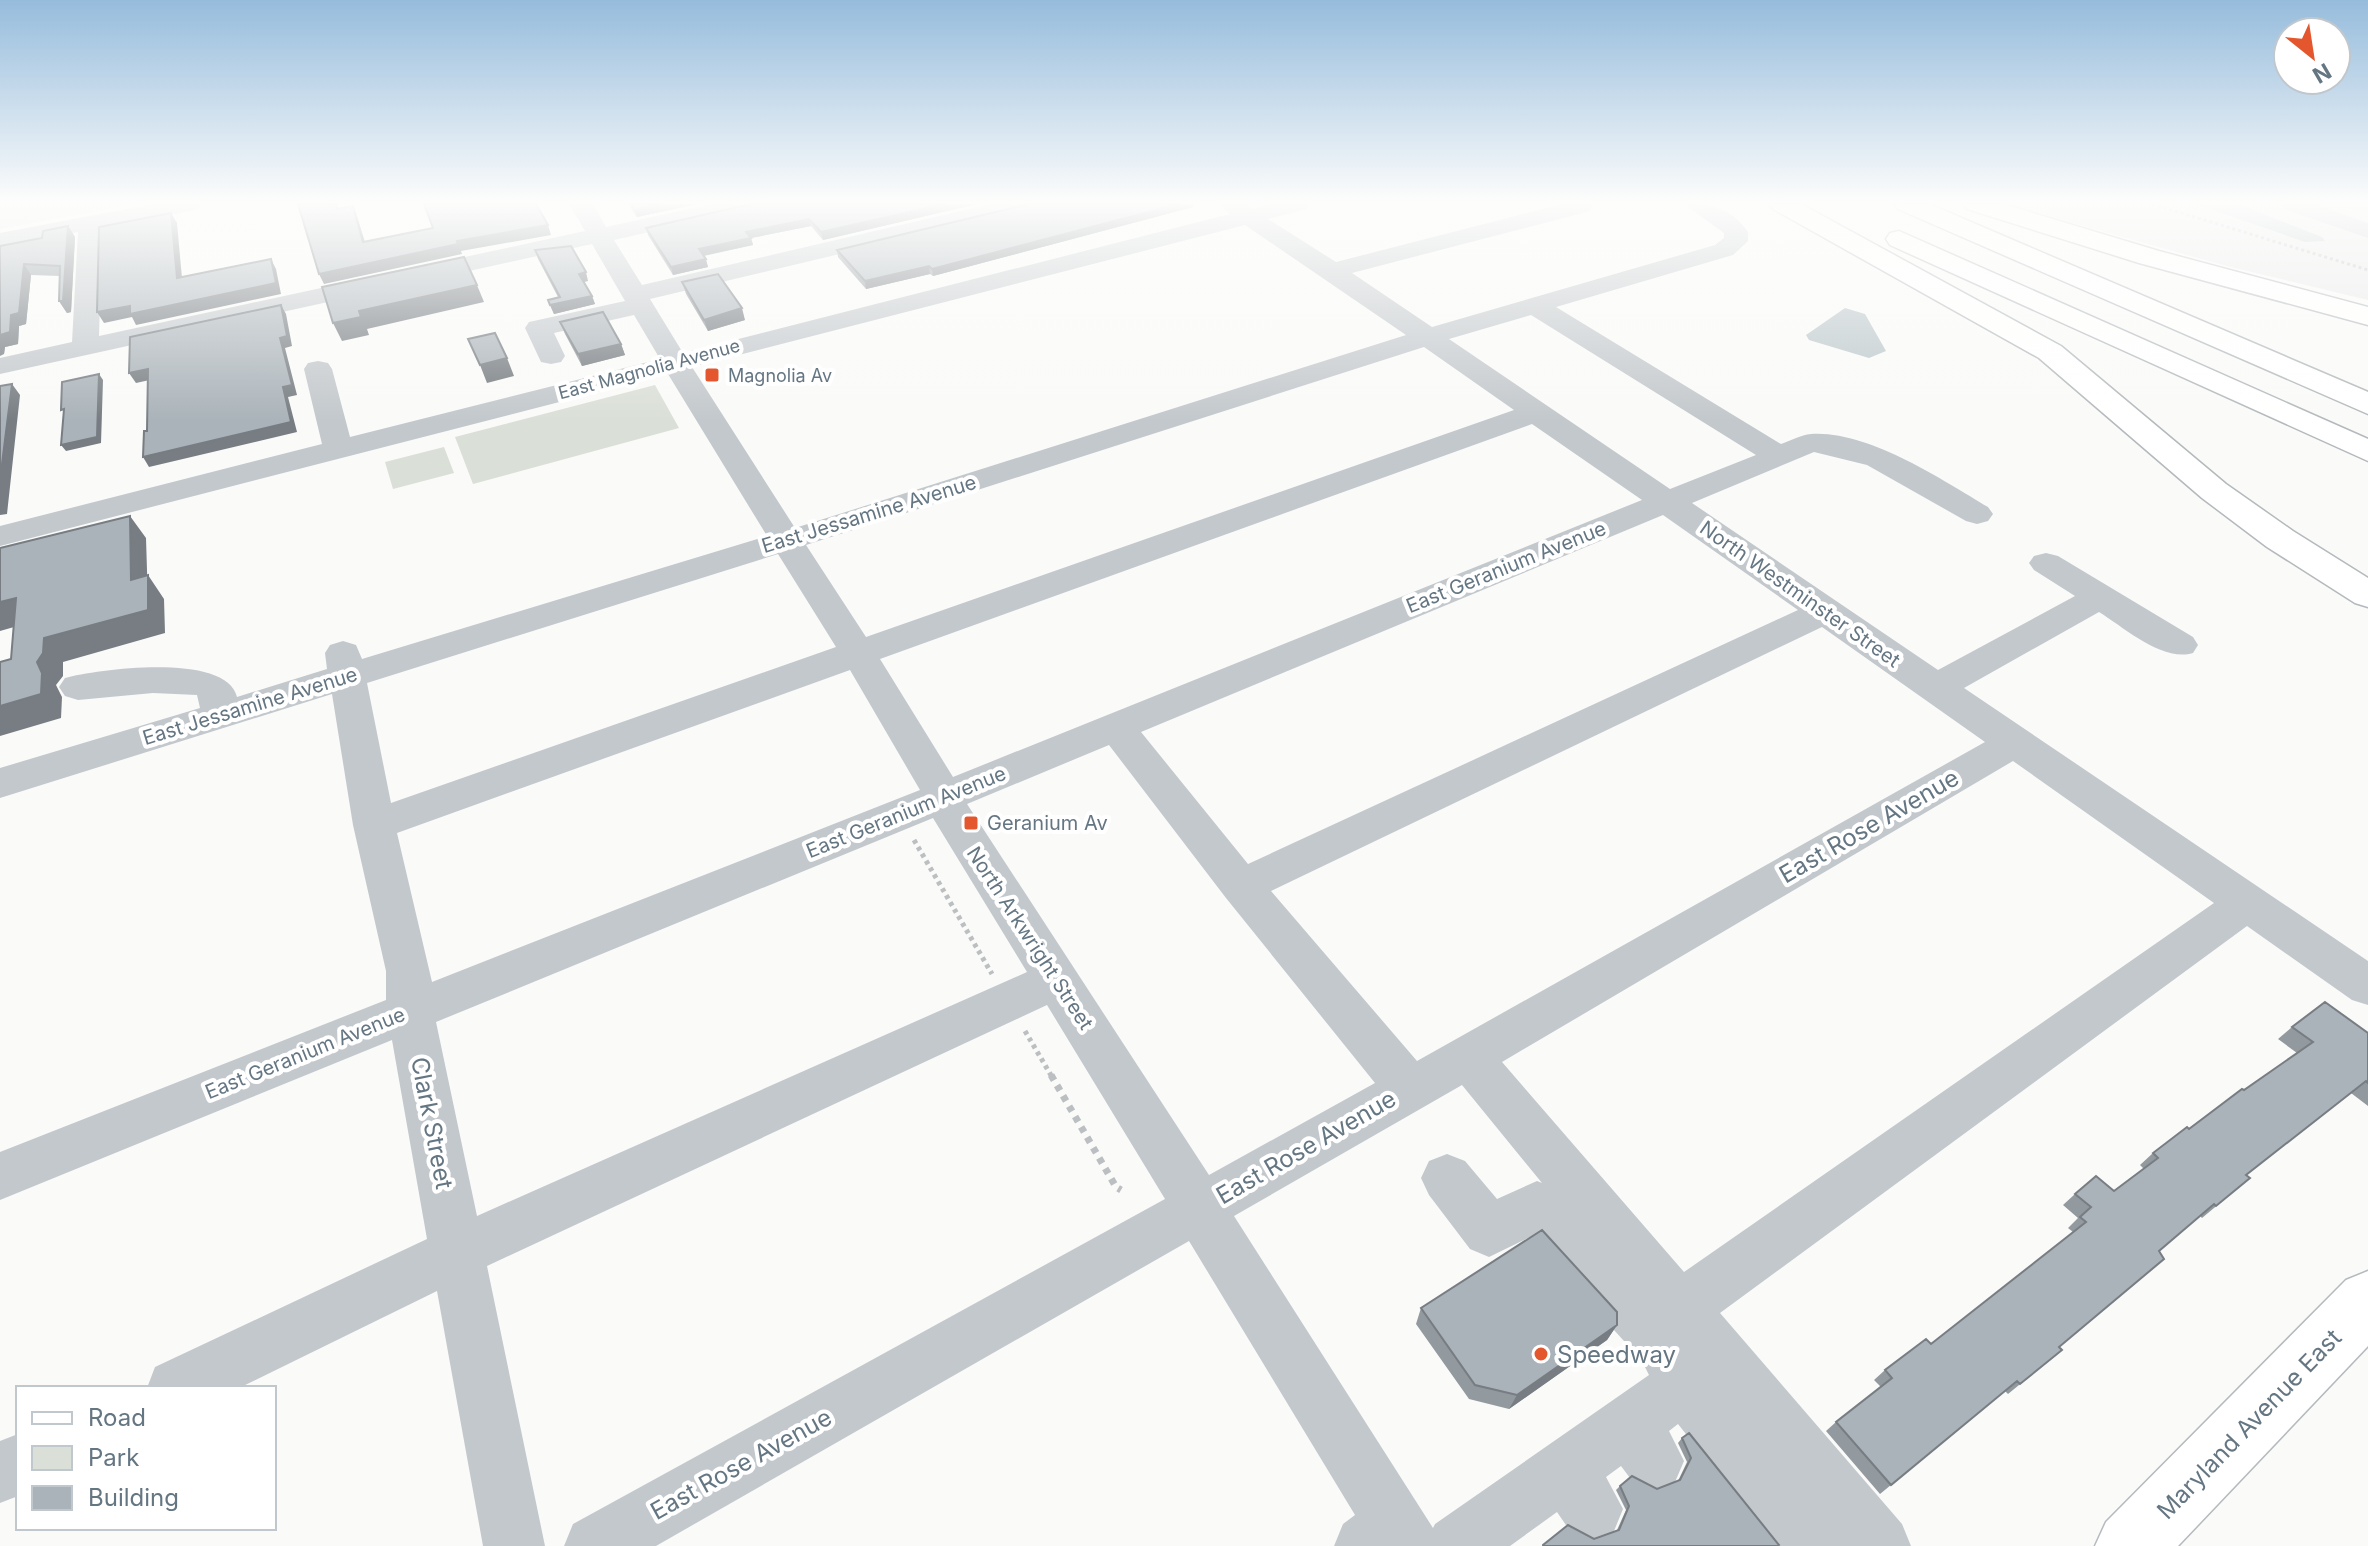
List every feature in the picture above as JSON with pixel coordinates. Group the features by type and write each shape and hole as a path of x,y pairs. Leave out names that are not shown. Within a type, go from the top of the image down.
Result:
{"main road":[{"path":"1913,276 2050,352 2214,491 2280,539 2368,595"},
{"path":"1980,276 2368,451"},
{"path":"2073,276 2368,404"},
{"path":"2223,276 2368,316"},
{"name":"Maryland Avenue East","path":"2130,1546 2368,1302"}],"street":[{"path":"85,347 88,276"},
{"path":"0,366 367,276"},
{"name":"North Arkwright Street","path":"622,276 858,654 944,797 958,826 1200,1207 1390,1539"},
{"path":"551,356 538,328 732,276"},
{"name":"East Magnolia Avenue","path":"0,536 675,363 995,276"},
{"name":"North Westminster Street","path":"1339,276 2368,986"},
{"name":"East Jessamine Avenue","path":"0,783 220,716 344,665 825,529 1427,337 1636,276"},
{"path":"1535,306 1779,456"},
{"path":"318,369 338,449"},
{"path":"374,825 1537,412"},
{"name":"East Geranium Avenue","path":"0,1176 944,797 1811,443 1849,448 1878,457 1977,514"},
{"path":"2046,563 2180,645"},
{"path":"1936,687 2100,597"},
{"path":"1241,886 1826,611"},
{"name":"Clark Street","path":"344,665 374,825 409,971 410,1010 514,1546"},
{"path":"78,687 205,682 218,692 220,716"},
{"path":"1116,727 1241,886 1409,1088"},
{"name":"East Rose Avenue","path":"595,1546 1468,1057 2015,742"},
{"path":"1678,1310 2247,903"},
{"path":"180,1386 458,1252 1058,979"},
{"path":"1468,1057 1678,1310 1880,1546"},
{"path":"1447,1178 1489,1231 1537,1206 1662,1341 1684,1385 1815,1546"},
{"path":"1491,1536 1578,1490 1641,1443 1684,1385"}],"shaded area":[{"path":"2269,276 2368,276 2368,300"},
{"path":"1845,308 1865,314 1886,351 1869,358 1809,340 1806,335"}],"green space":[{"path":"655,385 679,428 473,484 455,437"},
{"path":"444,447 454,473 393,489 385,462"}],"building":[{"path":"0,276 23,276 19,313 11,315 10,332 0,335"},
{"path":"60,276 65,276 63,301 59,301"},
{"path":"98,276 275,276 276,283 130,314 130,306 97,312"},
{"path":"373,276 473,276 477,285 359,311 361,317 333,323 322,287"},
{"path":"549,276 580,276 592,296 550,305 548,300 560,297"},
{"path":"720,276 742,308 704,320 682,282"},
{"path":"861,276 886,276 865,281"},
{"path":"281,305 287,336 280,338 292,385 283,387 291,422 143,457 144,431 147,431 148,369 129,373 130,337"},
{"path":"603,312 621,344 578,354 560,322"},
{"path":"495,333 507,358 480,365 468,339"},
{"path":"99,374 97,437 61,445 64,409 61,410 62,382"},
{"path":"12,384 0,480 0,386"},
{"path":"130,516 131,580 148,575 148,610 44,638 43,653 37,662 42,673 41,694 0,706 0,662 11,659 16,598 0,602 0,548"},
{"path":"2325,1002 2368,1033 2368,1083 2366,1081 2246,1175 2250,1178 2159,1251 2164,1259 2059,1347 2062,1350 2020,1384 2017,1381 1891,1485 1836,1422 1892,1378 1885,1370 1926,1339 1931,1344 2086,1222 2080,1217 2091,1207 2075,1194 2096,1176 2114,1191 2158,1158 2153,1153 2187,1127 2189,1129 2313,1042 2292,1027"},
{"path":"1542,1230 1617,1312 1617,1325 1517,1395 1475,1385 1421,1308"},
{"path":"1689,1433 1778,1546 1543,1546 1568,1525 1594,1539 1619,1530 1629,1506 1620,1486 1632,1476 1657,1489 1680,1480 1691,1458 1682,1438"}],"place":[{"name":"Magnolia Av","path":"712,375"},
{"name":"Geranium Av","path":"971,823"},
{"name":"Speedway","path":"1541,1354"}]}
